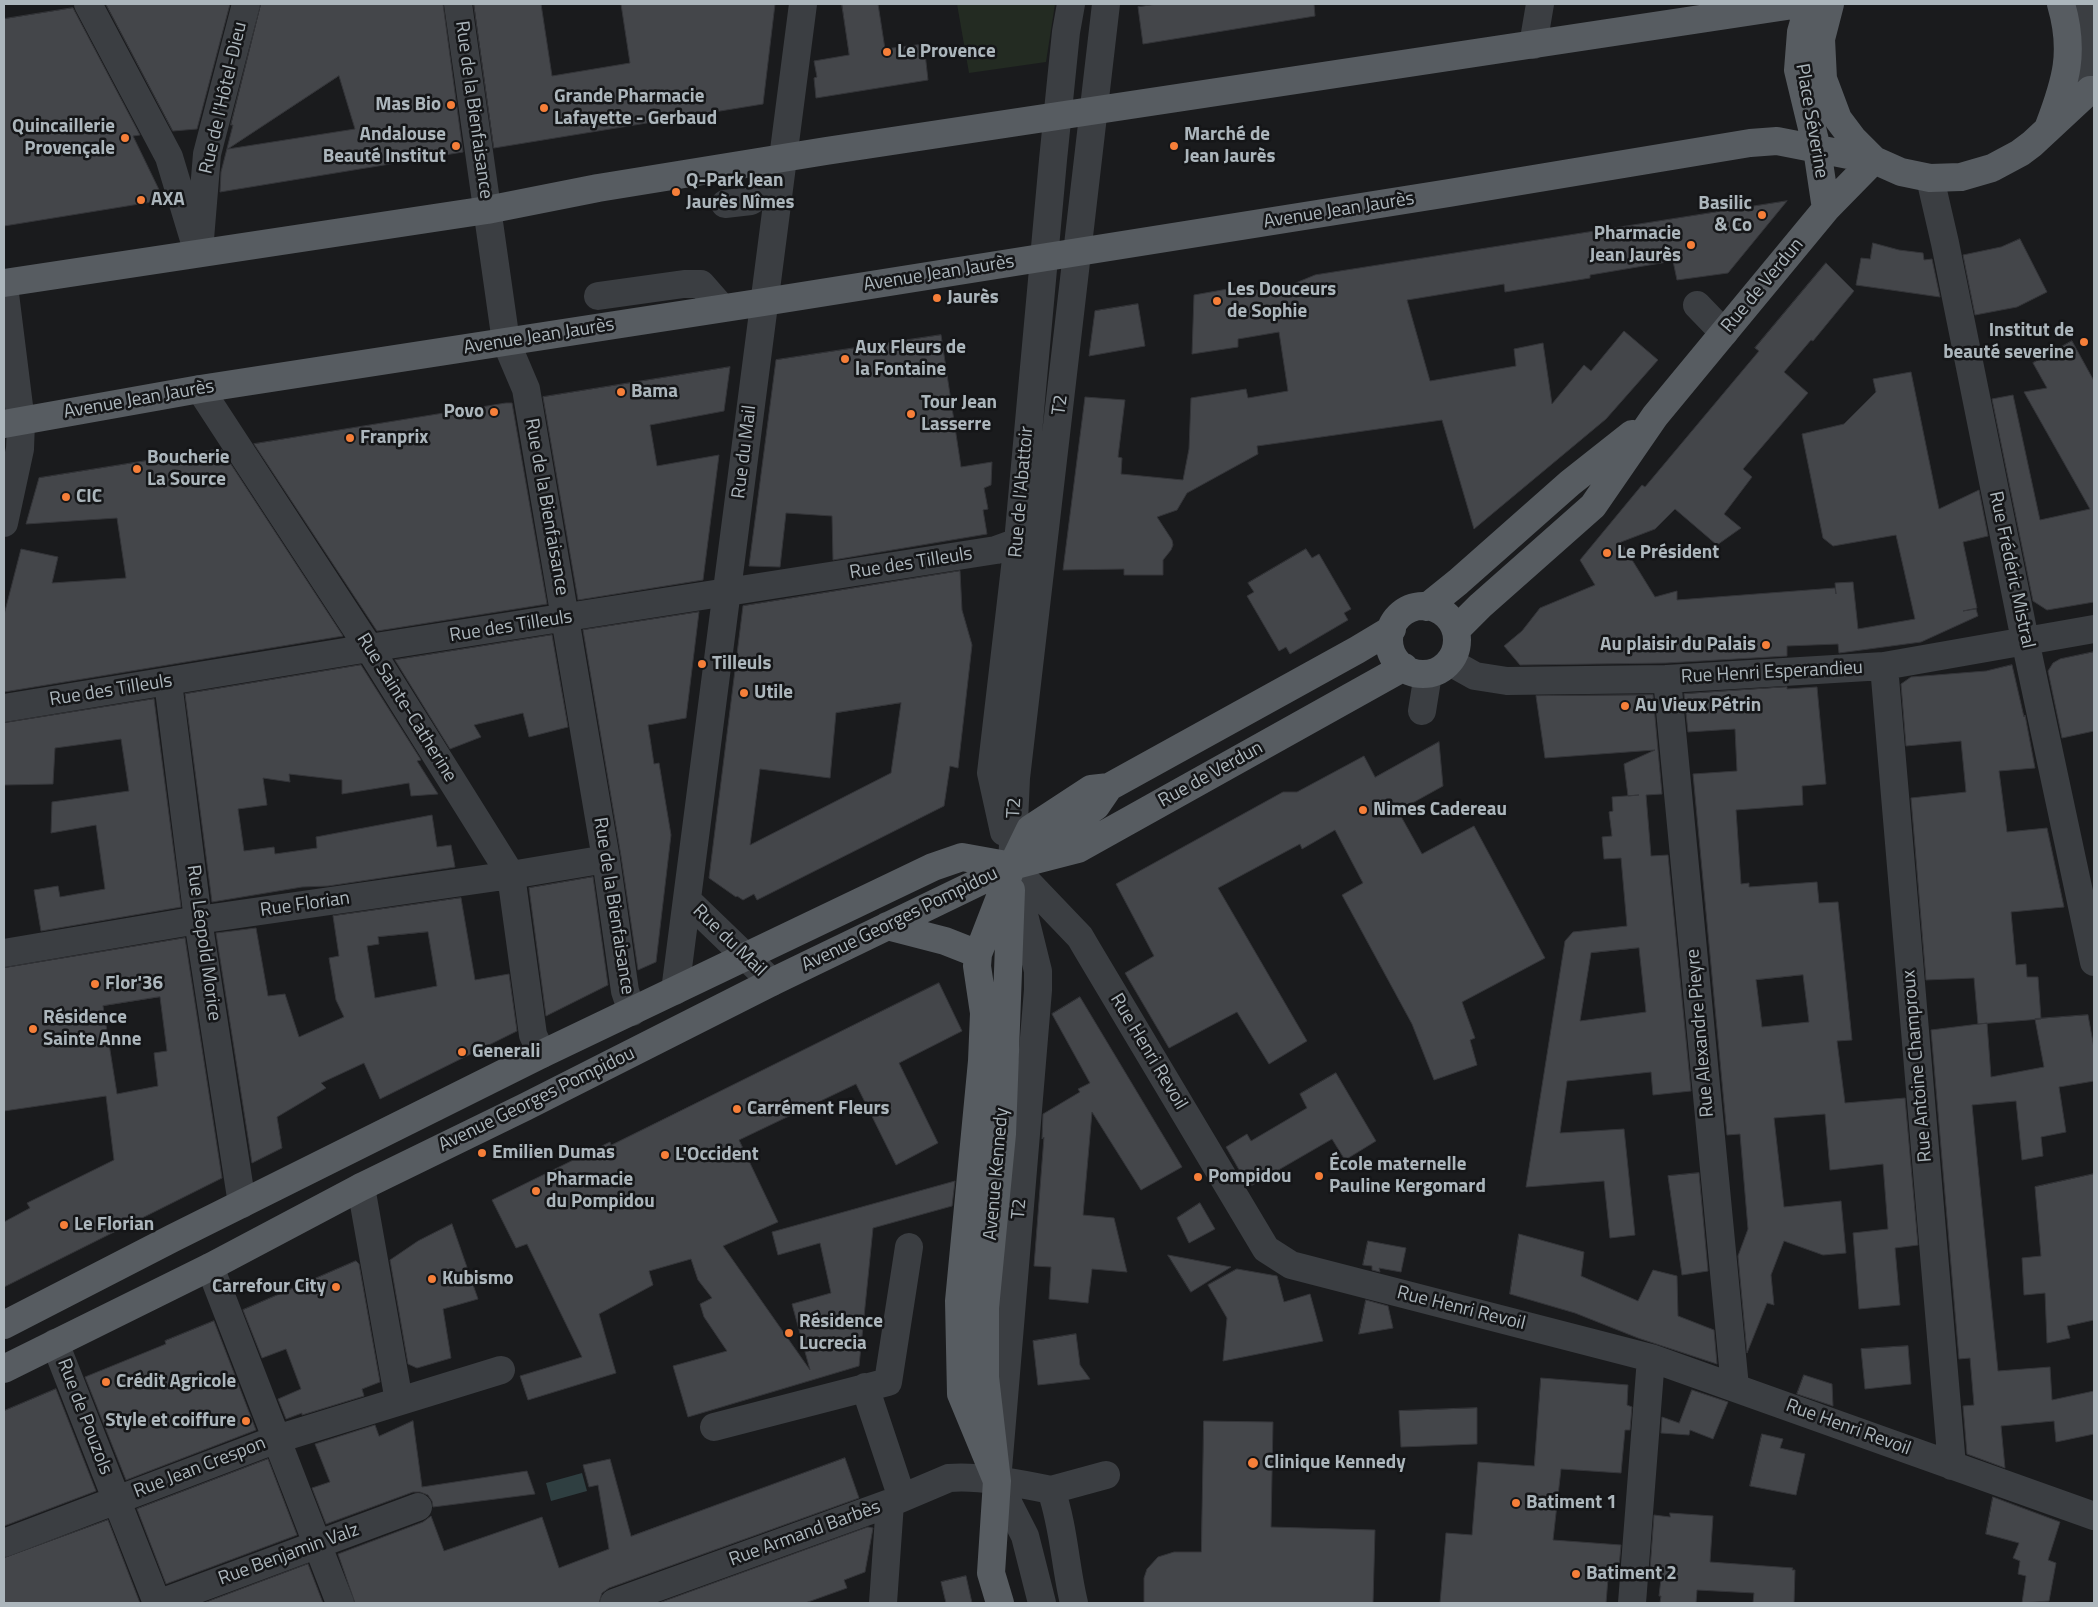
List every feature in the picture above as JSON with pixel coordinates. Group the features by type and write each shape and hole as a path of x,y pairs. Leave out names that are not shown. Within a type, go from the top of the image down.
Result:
{"main road":[{"path":"4,285 198,253 487,210 598,188 781,170 1094,110 1800,4"},
{"name":"Place Séverine","path":"1809,4 1801,32 1798,70 1817,149 1826,209"},
{"path":"1830,4 1821,39 1823,78 1838,119 1853,139 1874,160 1901,172 1930,178 1961,177 1992,168 2032,144 2092,90"},
{"path":"2047,130 2067,70 2068,37 2061,4"},
{"name":"Avenue Jean Jaurès","path":"12,423 200,389 1044,258 1750,143 1777,140 1874,160"},
{"name":"Rue de Verdun","path":"1456,630 1480,606 1593,506 1655,416 1826,209 1874,160"},
{"name":"Rue de Verdun","path":"1012,866 1096,806 1109,787 1357,650 1392,629 1396,620 1404,612 1413,608 1427,607 1570,484 1655,416"},
{"path":"1392,629 1391,649 1395,659 1427,668 1455,652 1456,630 1451,620 1444,613 1427,607"},
{"name":"Rue de Verdun","path":"1012,866 1078,849 1427,668"},
{"name":"Avenue Georges Pompidou","path":"4,1326 542,1054 934,867 962,857 1012,866"},
{"path":"887,926 945,941 978,954 1012,866"},
{"name":"Avenue Georges Pompidou","path":"4,1370 210,1267 361,1187 534,1103 772,982 1012,866"},
{"name":"Avenue Kennedy","path":"1000,1603 991,1573 998,1481 985,1377 986,1308 1002,1134 1012,866"},
{"name":"Avenue Kennedy","path":"978,954 977,966 984,1013 982,1061 959,1301 961,1394 998,1481"}],"street":[{"path":"88,4 169,157 198,253"},
{"name":"Rue de l'Hôtel-Dieu","path":"198,253 207,154 246,4"},
{"name":"Rue de la Bienfaisance","path":"458,4 506,342 526,389 606,860 625,991 632,1012"},
{"name":"Rue du Mail","path":"675,991 803,4"},
{"name":"Rue de l'Abattoir","path":"1012,866 991,773 1018,542 1066,32 1071,4"},
{"name":"T2","path":"1012,866 1016,778 1106,4"},
{"path":"1533,45 1540,4"},
{"path":"2088,4 2094,44 2092,90"},
{"path":"169,157 207,154"},
{"path":"725,204 751,201 781,170"},
{"name":"Rue Frédéric Mistral","path":"1930,178 1945,243 2025,640 2094,962"},
{"path":"598,296 684,284 701,284 722,308"},
{"path":"4,285 12,423 20,449 4,523"},
{"path":"1697,305 1724,333"},
{"name":"Rue Sainte-Catherine","path":"200,389 370,648 511,875 533,1035 542,1054"},
{"name":"Rue des Tilleuls","path":"4,708 370,648 565,619 996,550 1018,542"},
{"name":"Rue Henri Esperandieu","path":"1427,668 1507,680 1667,679 1884,666 2094,629"},
{"name":"Rue Antoine Champroux","path":"1884,666 1952,1466"},
{"path":"1422,710 1427,668"},
{"name":"Rue Alexandre Pieyre","path":"1667,679 1735,1387"},
{"name":"Rue Léopold Morice","path":"168,682 198,920 242,1204"},
{"name":"Rue Florian","path":"4,953 198,920 606,860"},
{"name":"Rue Henri Revoil","path":"1012,866 1080,937 1266,1249 1291,1265 1651,1358 2094,1516"},
{"name":"Rue du Mail","path":"687,900 772,982"},
{"path":"361,1187 399,1401"},
{"path":"714,1427 888,1382 909,1247"},
{"path":"210,1267 340,1603"},
{"name":"Rue de Pouzols","path":"55,1343 158,1603"},
{"path":"1632,1603 1651,1358"},
{"name":"Rue Jean Crespon","path":"4,1543 277,1439 501,1370"},
{"path":"865,1387 896,1501 883,1603"},
{"path":"1074,1603 1068,1579 1059,1511 1052,1490 1106,1475"},
{"name":"Rue Armand Barbès","path":"615,1603 896,1501 949,1478 998,1481 1052,1490"},
{"path":"998,1481 1025,1536 1042,1603"},
{"name":"Rue Benjamin Valz","path":"158,1603 418,1507"}],"shaded area":[{"path":"957,4 1055,4 1046,62 969,73"},
{"path":"582,1473 587,1491 551,1501 546,1483"}],"building":[{"path":"106,4 230,4 197,129 173,131"},
{"path":"261,4 443,4 463,152 220,192 221,172 233,125 231,125","holes":["339,76 355,129 228,149"]},
{"path":"474,4 541,4 552,76 630,63 621,4 775,4 763,104 494,148"},
{"name":"Le Provence","path":"842,4 878,4 885,49 924,44 928,80 816,98 814,78 817,77 814,61 849,55"},
{"path":"1158,4 1314,4 1315,16 1143,44 1138,7"},
{"path":"73,8 140,135 133,136 164,200 4,226 4,19"},
{"path":"1787,201 1728,273 1677,280 1673,261 1590,275 1590,278 1505,292 1504,284 1407,300 1430,381 1516,366 1514,349 1543,343 1552,404 1584,365 1591,371 1624,331 1658,360 1606,419 1474,529 1442,420 1257,446 1258,454 1187,493 1177,510 1157,517 1172,540 1173,545 1163,560 1163,575 1124,575 1124,569 1063,570 1085,397 1125,400 1118,457 1122,458 1121,474 1183,480 1189,449 1191,398 1246,389 1248,398 1288,391 1279,332 1238,339 1238,347 1192,354 1194,295 1239,287 1241,290 1259,290 1286,287 1315,275"},
{"path":"2020,239 2047,292 2017,307 1975,315 1963,255 2001,247"},
{"path":"1873,243 1899,250 1923,253 1924,260 1932,259 1940,297 1856,285 1861,258 1870,259"},
{"path":"1826,263 1854,291 1813,341 1811,340 1784,372 1808,393 1743,469 1752,477 1724,514 1741,528 1717,545 1675,509 1655,529 1621,542 1655,597 1677,591 1677,600 1835,588 1836,594 1835,583 1853,582 1858,629 1915,619 1896,535 1833,546 1823,538 1802,434 1844,424 1876,392 1873,379 1911,372 1939,509 1979,490 1988,536 1963,542 1977,608 1963,611 1976,609 1978,616 1921,642 1839,653 1838,644 1787,646 1787,656 1666,663 1520,665 1504,646 1522,631 1540,608 1595,585 1580,560 1642,485 1645,487 1759,351 1755,348"},
{"path":"1138,304 1145,346 1089,356 1095,311"},
{"path":"941,335 961,467 992,462 991,485 984,488 988,509 983,510 987,534 833,560 832,516 786,513 780,567 749,566 776,360"},
{"path":"2072,341 2094,381 2094,602 2047,610 2033,601 1992,399 2013,395 2040,520 2090,509 2024,392 2047,388 2033,363"},
{"path":"730,367 724,411 650,425 657,466 719,455 703,580 578,600 543,397"},
{"path":"512,403 547,604 377,631 254,444"},
{"path":"221,449 343,636 4,692 4,615 21,549 58,557 52,583 126,578 117,518 26,524 39,478"},
{"path":"1306,549 1312,558 1319,554 1351,609 1344,613 1348,620 1290,654 1286,647 1279,651 1247,596 1254,592 1248,583"},
{"path":"960,571 962,610 972,645 958,768 950,766 944,806 757,900 754,894 743,900 736,897 709,878 743,606","holes":["901,703 891,773 750,845 760,769 830,778 836,713"]},
{"path":"699,612 686,718 648,725 654,764 659,763 671,835 656,962 638,970 583,630"},
{"path":"552,635 568,727 529,737 523,713 474,725 481,737 450,749 395,660"},
{"path":"2094,652 2094,731 2062,738 2048,671 2053,663 2060,659"},
{"path":"361,665 421,760 417,761 438,794 411,796 409,783 342,794 342,780 289,774 290,782 263,778 267,805 238,809 244,851 274,847 275,854 317,848 316,837 432,815 437,847 451,845 455,867 328,886 302,887 212,902 185,694"},
{"path":"2012,665 2024,717 2025,715 2035,768 1999,771 2007,832 2047,828 2064,907 2011,912 2016,965 2026,964 2027,977 2038,977 2041,1019 1978,1024 1974,978 1926,980 1911,798 1966,792 1961,741 1906,746 1901,684 1911,677 1986,671"},
{"path":"1787,687 1787,689 1817,687 1826,784 1802,786 1803,805 1736,810 1741,884 1749,883 1749,887 1817,882 1819,903 1838,902 1852,1040 1837,1041 1845,1103 1905,1098 1918,1245 1895,1248 1900,1305 1859,1309 1853,1233 1888,1229 1883,1164 1830,1170 1825,1114 1774,1118 1784,1207 1841,1201 1846,1253 1823,1255 1784,1241 1771,1275 1774,1305 1767,1303 1747,1353 1738,1256 1748,1229 1740,1134 1727,1135 1693,774 1737,771 1735,729 1688,732 1684,694","holes":["1803,975 1809,1022 1762,1027 1756,980"]},
{"path":"1653,695 1662,794 1646,795 1651,856 1668,855 1691,1091 1653,1095 1651,1072 1567,1081 1560,1133 1624,1129 1635,1235 1610,1238 1604,1181 1526,1187 1565,941 1573,932 1627,926 1621,858 1604,859 1602,837 1612,836 1609,812 1613,811 1612,797 1628,796 1624,764 1655,750 1545,758 1536,696","holes":["1639,948 1646,1012 1580,1021 1591,953"]},
{"path":"154,699 181,907 41,931 34,890 58,886 60,897 105,889 96,825 51,833 52,802 129,791 121,739 55,748 53,784 4,785 4,723"},
{"path":"1439,742 1443,786 1398,811 1422,854 1474,826 1545,958 1462,1002 1475,1038 1470,1040 1477,1065 1434,1080 1412,1024 1342,895 1363,883 1335,830 1302,849 1300,844 1218,888 1307,1041 1269,1064 1237,1012 1169,1048 1125,973 1154,956 1116,884 1283,792 1297,792 1364,756 1375,777"},
{"path":"593,877 608,985 546,1016 529,888"},
{"path":"461,898 475,980 509,974 517,1031 380,1099 364,1063 321,1083 326,1088 277,1117 282,1148 252,1163 216,933 256,928 268,996 285,994 299,1037 344,1017 336,1000 329,958 339,956 333,916","holes":["428,932 437,986 375,998 367,946 379,944 378,937"]},
{"path":"185,938 222,1178 4,1287 4,1222 30,1208 27,1203 114,1160 106,1096 4,1111 4,968","holes":["160,997 167,1051 154,1053 158,1086 117,1094 103,1006"]},
{"name":"L'Occident","path":"939,983 962,1031 899,1063 938,1143 896,1165 856,1084 739,1140 778,1222 723,1246 810,1370 792,1304 831,1293 820,1243 778,1255 772,1232 955,1181 952,1206 873,1228 859,1366 688,1417 673,1366 727,1351 704,1317 700,1304 712,1298 698,1280 691,1259 649,1271 653,1285 599,1314 616,1373 528,1400 520,1376 582,1357 527,1244 516,1248 492,1200 610,1142 611,1145"},
{"path":"1080,997 1182,1167 1141,1190 1092,1112 1083,1215 1114,1218 1127,1272 1092,1269 1088,1303 1049,1299 1051,1267 1034,1266 1044,1137 1042,1139 1043,1114 1080,1092 1078,1089 1090,1083 1052,1014"},
{"path":"2088,1015 2094,1048 2094,1081 2059,1087 2066,1132 2041,1137 2043,1156 2022,1160 2016,1101 1972,1105 1998,1371 2050,1367 2052,1400 2094,1391 2094,1434 2056,1442 2054,1421 2001,1426 2005,1468 1967,1454 1963,1406 1974,1405 1970,1358 1959,1359 1931,1030 1987,1023 1991,1077 2044,1067 2035,1019"},
{"path":"1336,1073 1376,1141 1345,1160 1332,1139 1249,1187 1226,1147 1247,1134 1251,1141 1307,1108 1300,1094"},
{"path":"1699,1173 1708,1271 1682,1275 1668,1176"},
{"path":"2094,1174 2094,1320 2067,1326 2070,1338 2047,1343 2045,1293 2024,1295 2022,1258 2041,1256 2035,1187"},
{"path":"1200,1203 1215,1229 1189,1243 1177,1218"},
{"name":"Kubismo","path":"452,1224 478,1299 443,1309 451,1358 417,1368 408,1364 390,1260 418,1241"},
{"path":"1519,1234 1584,1252 1581,1276 1638,1301 1653,1270 1677,1276 1678,1316 1714,1330 1717,1364 1638,1338 1575,1313 1510,1294"},
{"path":"1368,1241 1406,1248 1401,1272 1379,1268 1380,1272 1372,1270 1372,1266 1363,1265"},
{"path":"1168,1255 1231,1267 1191,1292"},
{"path":"356,1261 359,1264 380,1382 362,1389 364,1396 286,1419 278,1399 301,1389 286,1349 262,1358 243,1310"},
{"path":"1237,1269 1277,1276 1284,1302 1310,1294 1323,1341 1223,1361 1227,1318 1208,1285"},
{"path":"1366,1300 1388,1306 1393,1328 1359,1334"},
{"path":"214,1321 256,1430 126,1480 85,1377 166,1344 165,1341"},
{"path":"1076,1334 1080,1365 1090,1379 1038,1385 1033,1341"},
{"path":"1908,1346 1911,1384 1865,1389 1861,1349"},
{"path":"1804,1375 1832,1384 1833,1406 1797,1394"},
{"name":"Batiment 1","path":"1541,1378 1628,1385 1627,1405 1632,1407 1630,1430 1625,1430 1621,1473 1561,1469 1553,1540 1621,1545 1619,1567 1609,1566 1606,1603 1440,1603 1446,1533 1472,1535 1478,1462 1534,1466"},
{"path":"56,1389 96,1491 4,1526 4,1411"},
{"path":"1692,1390 1728,1402 1713,1439 1690,1430 1689,1435 1661,1433 1662,1417 1679,1423"},
{"path":"1477,1408 1477,1444 1401,1447 1399,1411"},
{"path":"413,1421 422,1487 527,1471 535,1494 433,1507 428,1495 413,1492 326,1524 312,1488 330,1482 315,1444 375,1425 379,1436"},
{"path":"1204,1421 1273,1422 1271,1527 1375,1530 1373,1603 1144,1603 1144,1578 1147,1569 1158,1557 1174,1552 1201,1552"},
{"path":"1762,1434 1783,1439 1780,1448 1805,1454 1796,1495 1750,1486"},
{"path":"845,1458 859,1498 609,1588 602,1593 599,1603 355,1603 338,1554 423,1522 431,1516 444,1551 542,1517 559,1568 609,1549 598,1485 589,1487 583,1465 610,1459 631,1536"},
{"path":"268,1459 297,1535 166,1584 137,1509"},
{"path":"1993,1497 2060,1522 2048,1560 2056,1563 2049,1601 2022,1603 2026,1576 2018,1574 2020,1561 2013,1558 2019,1543 1986,1534"},
{"path":"1670,1513 1713,1516 1710,1562 1793,1568 1792,1570 1795,1570 1794,1603 1753,1603 1754,1593 1697,1590 1696,1603 1660,1603 1662,1570 1650,1570 1654,1515 1670,1517"},
{"path":"108,1520 140,1603 4,1603 4,1558"},
{"path":"868,1527 873,1528 865,1572 844,1580 847,1588 805,1603 659,1603"},
{"path":"308,1564 323,1603 204,1603"},
{"path":"966,1576 972,1603 946,1603 941,1582"}],"place":[{"name":"Le Provence","path":"887,52"},
{"name":"Mas Bio","path":"451,105"},
{"name":"Grande Pharmacie Lafayette - Gerbaud","path":"544,108"},
{"name":"Quincaillerie Provençale","path":"125,138"},
{"name":"Andalouse Beauté Institut","path":"456,146"},
{"name":"Marché de Jean Jaurès","path":"1174,146"},
{"name":"Q-Park Jean Jaurès Nîmes","path":"676,192"},
{"name":"AXA","path":"141,200"},
{"name":"Basilic & Co","path":"1762,215"},
{"name":"Pharmacie Jean Jaurès","path":"1691,245"},
{"name":"Jaurès","path":"937,298"},
{"name":"Les Douceurs de Sophie","path":"1217,301"},
{"name":"Institut de beauté severine","path":"2084,342"},
{"name":"Aux Fleurs de la Fontaine","path":"845,359"},
{"name":"Bama","path":"621,392"},
{"name":"Povo","path":"494,412"},
{"name":"Tour Jean Lasserre","path":"911,414"},
{"name":"Franprix","path":"350,438"},
{"name":"Boucherie La Source","path":"137,469"},
{"name":"CIC","path":"66,497"},
{"name":"Le Président","path":"1607,553"},
{"name":"Au plaisir du Palais","path":"1766,645"},
{"name":"Tilleuls","path":"702,664"},
{"name":"Utile","path":"744,693"},
{"name":"Au Vieux Pétrin","path":"1625,706"},
{"name":"Nimes Cadereau","path":"1363,810"},
{"name":"Flor'36","path":"95,984"},
{"name":"Résidence Sainte Anne","path":"33,1029"},
{"name":"Generali","path":"462,1052"},
{"name":"Carrément Fleurs","path":"737,1109"},
{"name":"Emilien Dumas","path":"482,1153"},
{"name":"L'Occident","path":"665,1155"},
{"name":"École maternelle Pauline Kergomard","path":"1319,1176"},
{"name":"Pompidou","path":"1198,1177"},
{"name":"Pharmacie du Pompidou","path":"536,1191"},
{"name":"Le Florian","path":"64,1225"},
{"name":"Kubismo","path":"432,1279"},
{"name":"Carrefour City","path":"336,1287"},
{"name":"Résidence Lucrecia","path":"789,1333"},
{"name":"Crédit Agricole","path":"106,1382"},
{"name":"Style et coiffure","path":"246,1421"},
{"name":"Clinique Kennedy","path":"1253,1463"},
{"name":"Batiment 1","path":"1516,1503"},
{"name":"Batiment 2","path":"1576,1574"}]}
